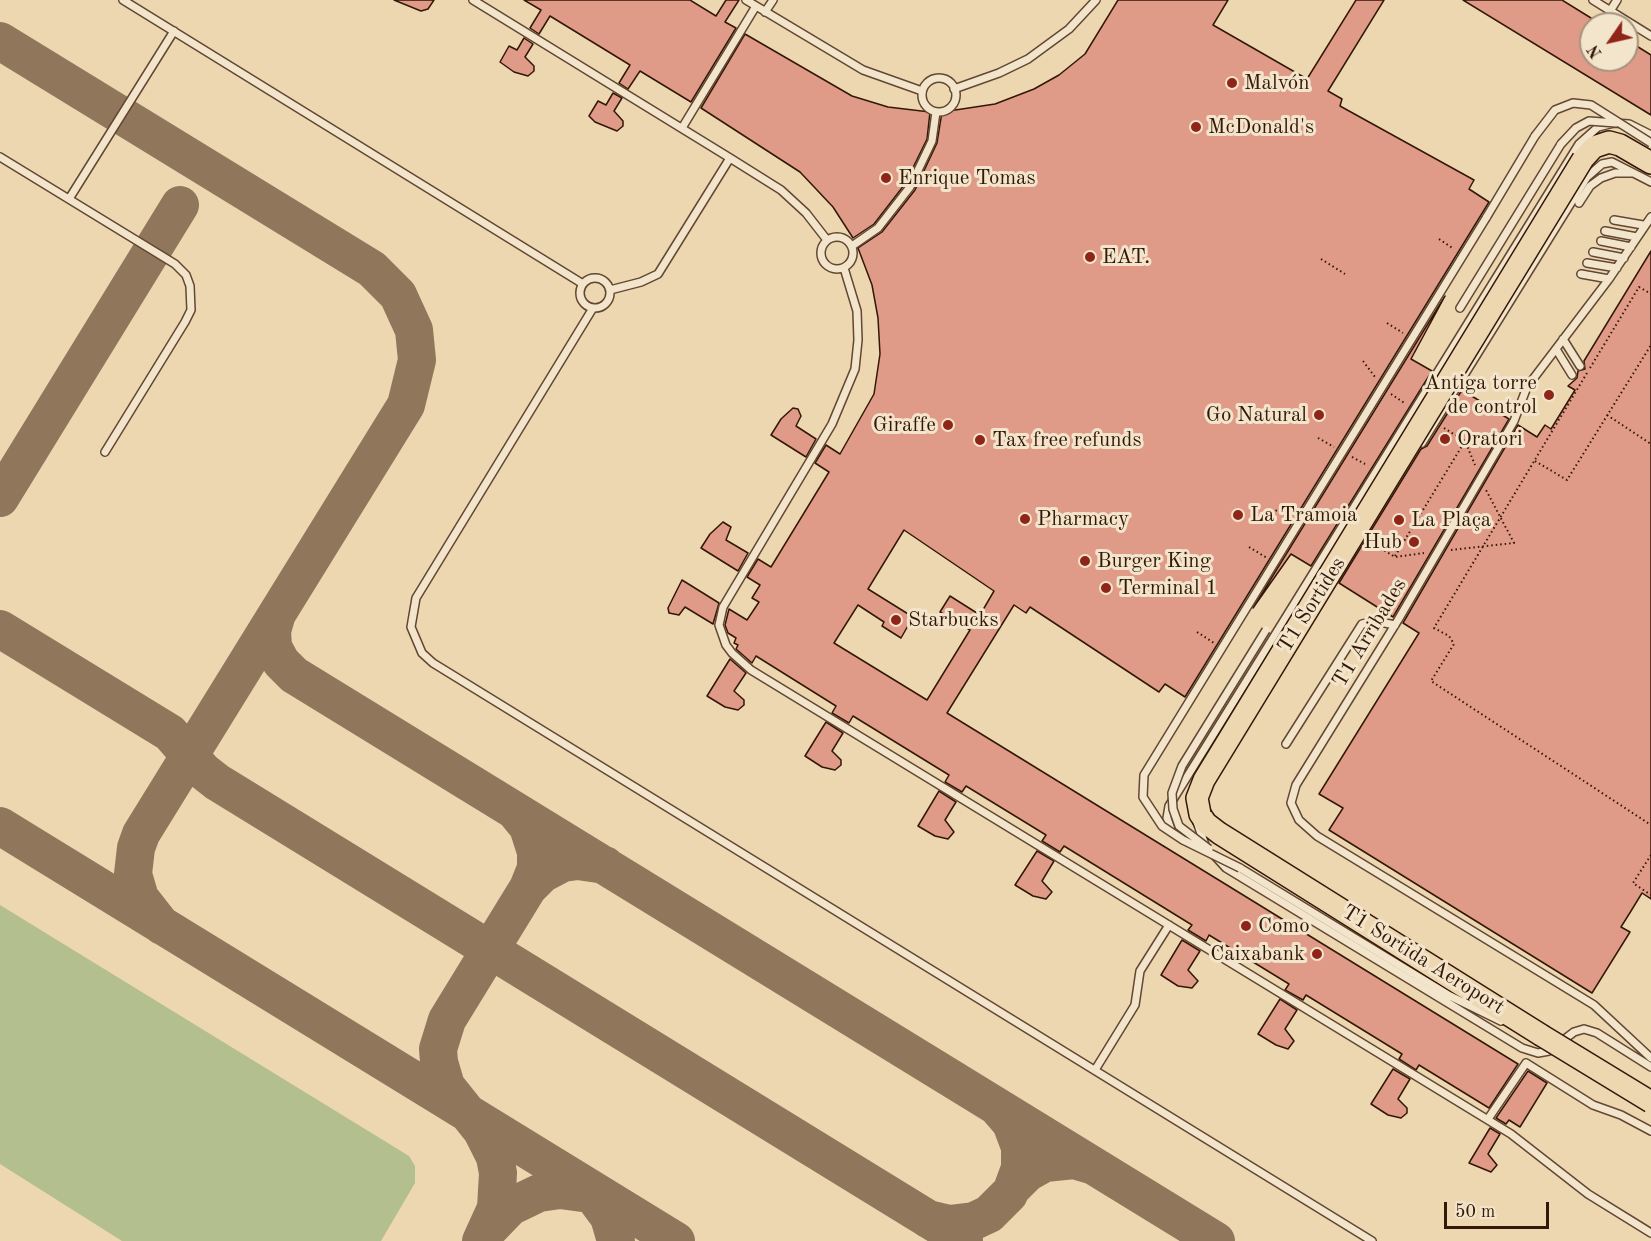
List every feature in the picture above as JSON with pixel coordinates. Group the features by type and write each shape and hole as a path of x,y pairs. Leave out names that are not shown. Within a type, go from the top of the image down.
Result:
{"main road":[{"name":"T1 Sortides","path":"1200,814 1197,798 1204,780 1583,159 1594,147 1609,142 1620,145 1647,170"},
{"name":"T1 Sortida Aeroport","path":"1200,814 1206,823 1219,833 1651,1102"}],"lane":[{"path":"123,0 583,284"},
{"path":"474,0 781,190 806,213 827,240"},
{"path":"746,0 863,70 922,92"},
{"path":"765,12 773,0"},
{"path":"954,89 999,73 1028,59 1070,30 1096,0"},
{"path":"1593,0 1651,36"},
{"path":"1610,11 1617,0"},
{"path":"682,128 756,6"},
{"path":"69,199 174,32"},
{"path":"937,79 946,81 954,89 954,101 950,108 936,112 928,108 923,101 922,92 927,84 937,79"},
{"path":"1541,1035 1519,1029 1450,996 1240,868 1185,837 1166,830 1154,816 1143,797 1142,784 1152,761 1462,254 1535,136 1555,110 1565,104 1591,105 1651,143"},
{"path":"852,246 878,228 910,187 932,141 936,112"},
{"path":"1460,308 1565,138 1589,121 1618,124"},
{"path":"1651,135 1629,124 1614,123 1598,127 1579,144 1169,806 1167,818 1173,833 1226,868 1522,1048 1538,1053 1549,1051 1574,1032 1584,1029 1597,1033 1651,1067"},
{"path":"0,157 175,264 186,275 193,297 191,310 105,452"},
{"path":"610,290 641,282 658,274 730,158"},
{"path":"1417,451 1587,177 1602,164 1612,162 1647,170"},
{"path":"1647,170 1651,182"},
{"path":"1579,203 1590,186 1607,175 1647,170"},
{"name":"T1 Arribades","path":"1651,217 1643,225 1609,279 1527,387 1514,421 1395,625 1296,785 1291,803 1293,811 1317,836 1594,1005 1651,1058"},
{"path":"1614,220 1643,225"},
{"path":"1605,231 1637,237"},
{"path":"838,236 845,238 852,246 853,255 844,268 834,269 824,262 821,250 827,240 838,236"},
{"path":"1601,242 1631,247"},
{"path":"1593,252 1624,258"},
{"path":"1587,263 1617,268"},
{"path":"844,268 857,311 858,340 855,369 832,424 723,607 719,625 726,645 752,670 1488,1119 1511,1134 1588,1194 1651,1233"},
{"path":"1581,274 1609,279"},
{"path":"583,284 597,278 606,283 610,290 606,303 593,308 416,598 411,627 422,652 443,669 1372,1241"},
{"path":"583,284 581,298 584,303 593,308"},
{"path":"1563,339 1580,366"},
{"path":"1556,349 1572,375"},
{"path":"1226,868 1210,851 1200,835 1196,819 1200,802 1375,518"},
{"path":"1286,744 1362,624 1375,621 1395,625"},
{"path":"1185,837 1173,809 1172,798 1182,766 1266,630"},
{"path":"1095,1070 1135,1005 1140,971 1169,925"},
{"path":"1488,1119 1526,1063 1593,1105 1621,1115 1651,1131"}],"path":[{"path":"1439,239 1462,254"},
{"path":"1321,259 1346,274"},
{"path":"1651,294 1639,287 1434,628 1449,636 1454,644 1431,681 1651,825"},
{"path":"1387,323 1411,338"},
{"path":"1534,461 1567,480 1651,345"},
{"path":"1363,361 1380,384"},
{"path":"1386,392 1406,404"},
{"path":"1607,415 1651,444"},
{"path":"1314,507 1395,557 1514,543 1465,441 1435,422"},
{"path":"1395,557 1465,441"},
{"path":"1271,511 1304,508"},
{"path":"1249,547 1273,563"},
{"path":"1197,632 1221,648"},
{"path":"1651,855 1633,883 1651,895"}],"green space":[{"path":"0,905 409,1156 415,1166 415,1183 381,1241 122,1241 0,1164"}],"building":[{"path":"394,0 434,0 428,9 421,11"},
{"path":"524,0 690,0 716,16 726,0 739,0 725,22 736,28 691,102 640,71 628,89 619,83 630,65 550,16 539,34 530,28 541,10"},
{"name":"Terminal 1","path":"1118,0 1228,0 1213,25 1307,79 1356,0 1384,0 1328,91 1342,99 1340,106 1474,180 1469,189 1489,202 1185,697 1165,684 1159,692 1030,607 1026,613 1014,605 947,713 1518,1064 1489,1108 1419,1065 1416,1070 1399,1059 1402,1054 1306,995 1303,1000 1285,990 1289,984 1209,935 1206,941 1188,930 1192,925 1064,846 1060,852 1042,841 1046,835 966,786 962,792 945,782 949,775 853,716 849,723 832,713 836,706 756,656 752,663 736,649 738,645 734,643 736,638 728,633 725,625 729,609 747,620 759,602 752,598 760,585 747,577 758,559 771,567 829,472 815,463 826,445 840,454 874,394 880,354 878,318 872,285 858,248 882,232 915,190 937,143 942,112 995,104 1034,89 1059,75 1085,54","holes":["904,530 994,591 980,615 950,596 940,612 970,630 927,700 834,643 858,605 884,622 882,626 901,638 913,617 868,589"]},
{"path":"1463,0 1562,0 1581,12 1579,12 1579,71"},
{"path":"745,34 852,96 888,107 930,112 927,139 905,184 874,224 853,238 833,207 800,172 701,108"},
{"path":"524,38 533,44 525,57 534,66 534,71 528,76 514,72 500,62 509,46 517,50"},
{"path":"1639,48 1651,55 1651,115 1581,72 1639,72"},
{"path":"613,93 622,98 614,111 623,121 623,126 617,131 595,122 589,116 598,101 606,105"},
{"path":"1651,251 1651,899 1642,893 1621,927 1630,932 1592,993 1329,830 1343,808 1319,794 1419,633 1403,623 1518,425 1537,437 1545,425 1551,429 1575,390 1568,386 1577,378 1578,371 1585,369 1584,361"},
{"path":"1445,296 1411,359 1432,371 1311,566 1291,554 1253,608"},
{"path":"1462,390 1509,419 1393,617 1339,583 1421,449 1427,446"},
{"path":"793,408 798,409 801,416 796,426 816,439 806,457 771,435 781,419"},
{"path":"723,522 731,527 726,540 748,553 738,571 701,548 710,534"},
{"path":"682,580 719,603 713,624 685,607 679,615 669,613 668,608"},
{"path":"730,659 746,673 734,691 744,700 744,705 738,710 725,707 707,696"},
{"path":"826,722 843,733 832,751 841,760 841,765 835,770 822,767 805,756"},
{"path":"939,791 956,802 945,820 954,832 948,839 935,836 918,826"},
{"path":"1037,851 1054,861 1042,881 1052,892 1046,899 1033,896 1015,885"},
{"path":"1182,940 1200,951 1188,970 1198,981 1192,988 1178,986 1161,975"},
{"path":"1280,999 1297,1010 1285,1029 1294,1041 1288,1049 1258,1034"},
{"path":"1393,1069 1410,1079 1398,1099 1407,1108 1407,1113 1401,1118 1388,1115 1371,1104"},
{"path":"1528,1071 1547,1083 1520,1127 1509,1120 1506,1124 1496,1118"},
{"path":"1490,1128 1500,1134 1488,1154 1497,1165 1491,1172 1469,1163"}],"taxiway":[{"path":"0,41 372,269 398,295 414,330 417,360 406,405 141,834 136,848 133,874 140,898 162,926"},
{"path":"0,498 180,205"},
{"path":"276,617 272,631 273,647 281,662 294,675 1216,1241"},
{"path":"0,629 170,733 203,771 217,782 964,1241"},
{"path":"514,810 528,827 536,852 536,868 528,888 542,874 563,863 578,861 605,865"},
{"path":"0,826 676,1241"},
{"path":"481,1241 496,1208 498,1173 495,1157 482,1131 446,1086 438,1049 447,1020 528,888"},
{"path":"998,1108 1011,1123 1020,1147 1020,1168 1013,1187 1027,1173 1045,1163 1074,1160 1091,1165"},
{"path":"486,1232 510,1207 539,1193 560,1190 597,1195"},
{"path":"589,1190 609,1217 616,1241"},
{"path":"928,1219 949,1224 974,1221 989,1214 1009,1194"}],"place":[{"name":"Malvón","path":"1232,83"},
{"name":"McDonald's","path":"1196,127"},
{"name":"Enrique Tomas","path":"886,178"},
{"name":"EAT.","path":"1090,257"},
{"name":"Antiga torre de control","path":"1549,395"},
{"name":"Go Natural","path":"1319,415"},
{"name":"Giraffe","path":"948,425"},
{"name":"Oratori","path":"1445,439"},
{"name":"Tax free refunds","path":"980,440"},
{"name":"La Tramoia","path":"1238,515"},
{"name":"Pharmacy","path":"1025,519"},
{"name":"La Plaça","path":"1399,520"},
{"name":"Hub","path":"1414,542"},
{"name":"Burger King","path":"1085,561"},
{"name":"Terminal 1","path":"1106,588"},
{"name":"Starbucks","path":"896,620"},
{"name":"Como","path":"1246,926"},
{"name":"Caixabank","path":"1317,954"}]}
